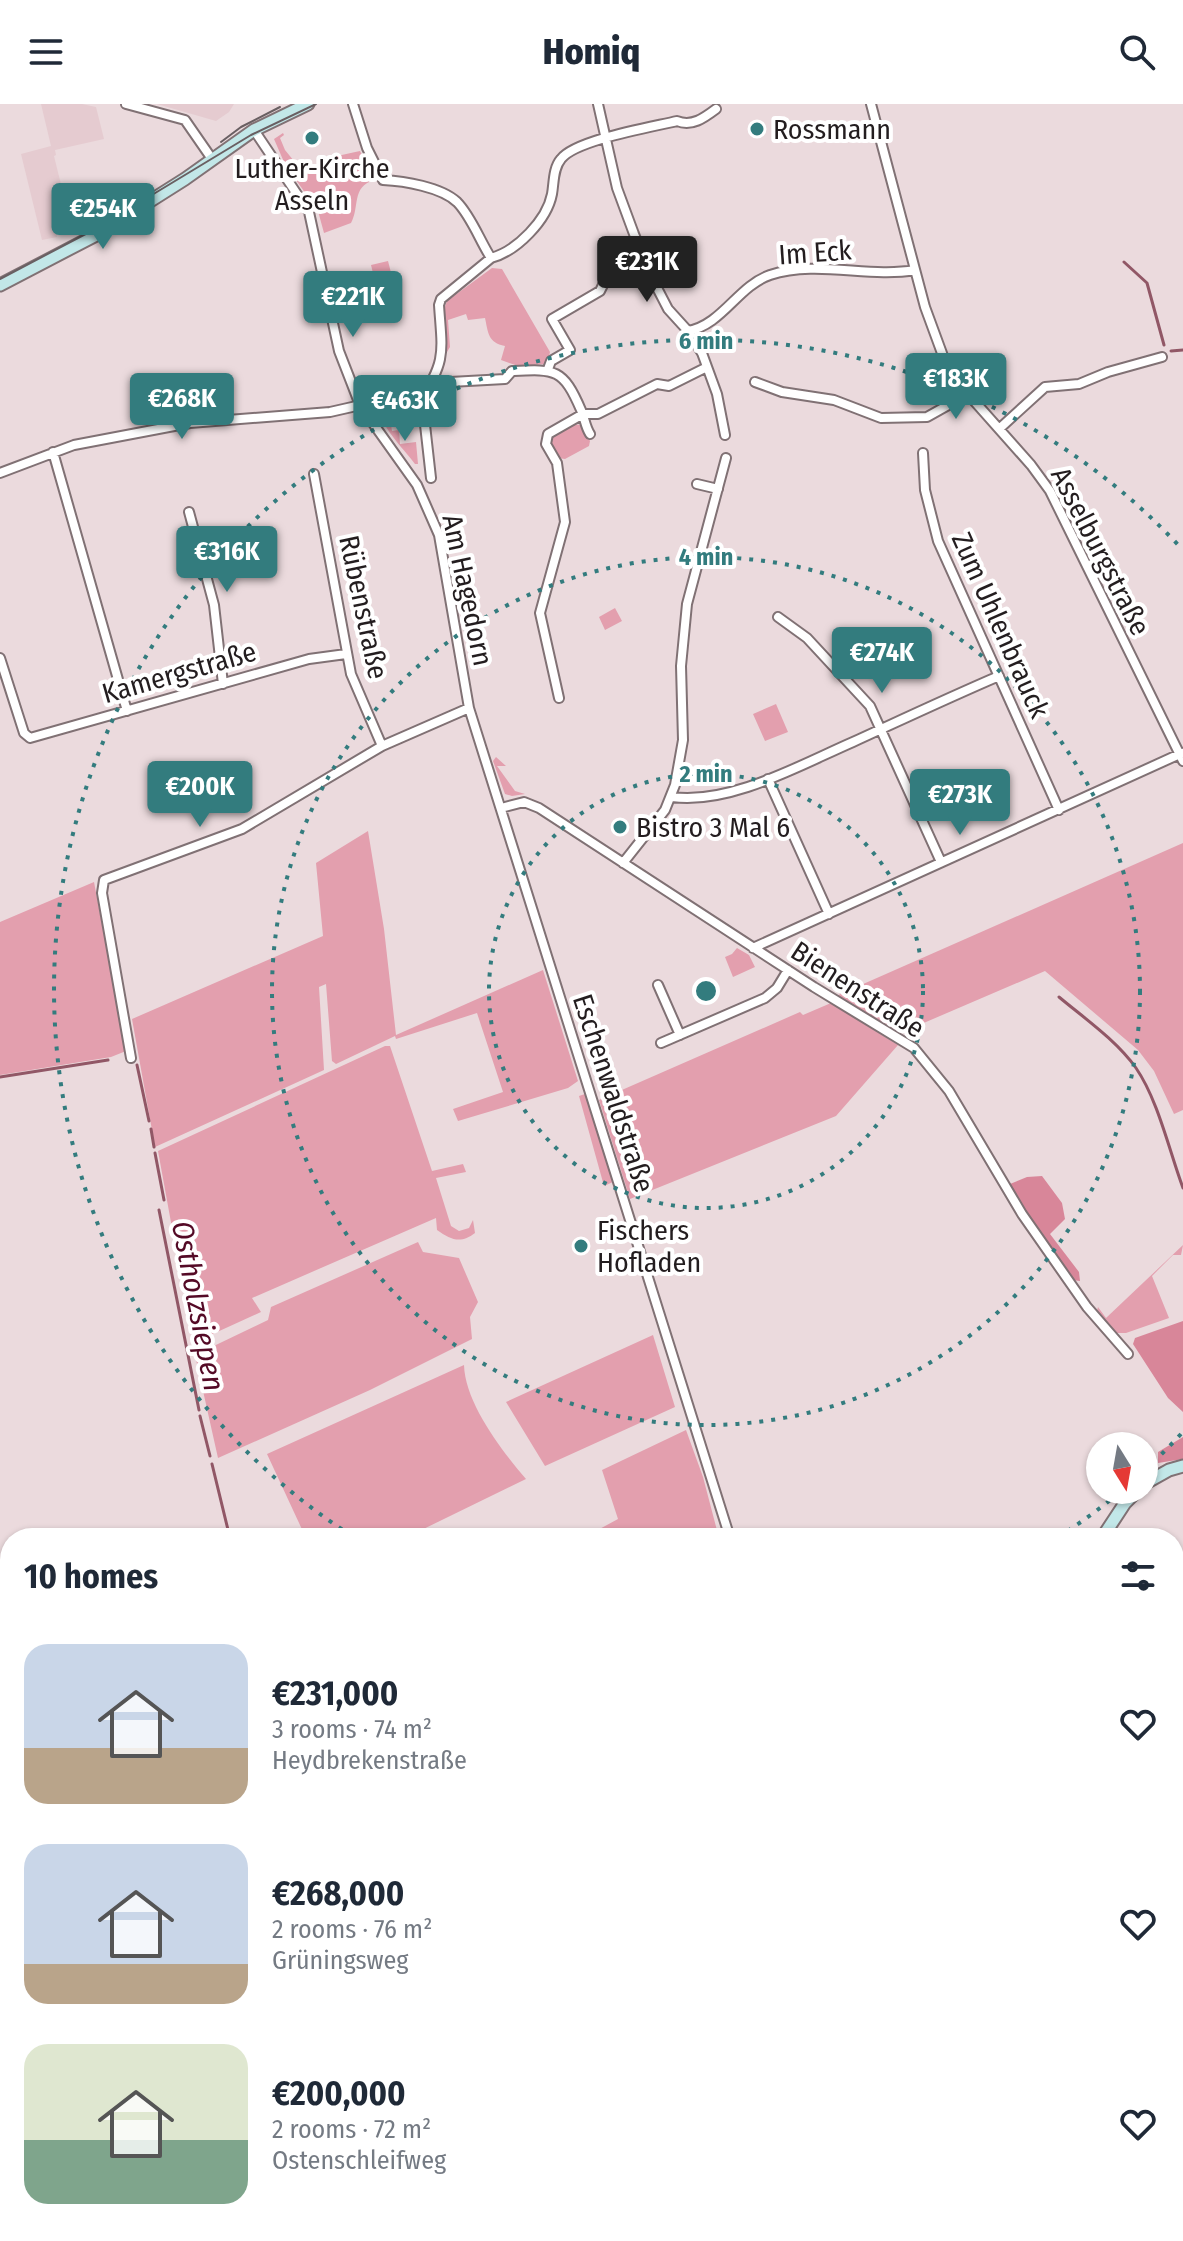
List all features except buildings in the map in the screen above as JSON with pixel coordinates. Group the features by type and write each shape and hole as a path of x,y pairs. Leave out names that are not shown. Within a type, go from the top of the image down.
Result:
{"main road":[{"path":"0,285 106,229 254,130 308,104"},
{"path":"1158,1476 1183,1466"},
{"path":"1109,1528 1124,1504"}],"street":[{"path":"126,104 185,120 212,159"},
{"path":"353,104 367,148 383,180 433,190 452,199 462,209 491,258"},
{"path":"598,104 617,188 654,282 668,309 688,331 707,367 721,407 725,435"},
{"name":"Asselburgstraße","path":"871,104 926,310 943,356 968,394 1050,491 1182,756"},
{"path":"0,473 74,445 190,423 330,412 405,395 420,400 432,383 443,356 441,299 541,221 549,205 556,167 562,156 580,146 607,138 677,121 686,124 699,121 716,109"},
{"name":"Am Hagedorn","path":"254,130 309,212 339,351 360,405 417,485 435,523 442,546 469,708"},
{"name":"Im Eck","path":"688,331 709,323 741,293 770,275 803,270 915,270"},
{"path":"548,369 551,361 570,350 552,319 600,291 603,285"},
{"path":"999,429 1045,387 1079,384 1108,372 1162,357"},
{"path":"559,698 540,613 565,522 557,463 546,444 546,438 583,414 598,414 657,384 669,386 707,367"},
{"path":"432,383 505,379 512,371 548,369 562,376 590,434"},
{"path":"755,382 782,392 834,400 881,418 927,417 968,394"},
{"name":"Am Hagedorn","path":"420,400 424,409 431,478"},
{"path":"53,452 127,711"},
{"name":"Zum Uhlenbrauck","path":"923,453 925,490 938,541 1059,810"},
{"path":"623,863 656,823 672,797 683,740 681,657 687,604 726,458"},
{"name":"Rübenstraße","path":"314,474 346,654 351,674 382,746"},
{"path":"697,484 718,489"},
{"path":"189,512 214,605 223,684"},
{"path":"778,617 807,638 870,706 941,862"},
{"name":"Kamergstraße","path":"0,658 26,735 35,737 309,659 346,654"},
{"path":"672,797 704,797 768,779 999,676"},
{"path":"131,1058 102,893 104,880 242,829 382,746 469,708"},
{"name":"Eschenwaldstraße","path":"469,708 727,1528"},
{"path":"753,948 1182,756"},
{"path":"768,779 829,914"},
{"name":"Bienenstraße","path":"501,808 524,802 531,804 753,948 898,1037 921,1055 949,1091 1022,1214 1087,1307 1128,1354"},
{"path":"661,1043 765,998 777,988 788,970"},
{"path":"658,985 680,1035"}],"shaded area":[{"path":"41,104 96,107 104,139 55,150 68,213 59,216 61,219 70,217 72,227 56,232 57,237 42,240 21,154 51,146"},
{"path":"157,104 234,104 216,121"},
{"path":"283,133 280,138 285,150 298,166 292,175 274,139"},
{"path":"360,151 374,180 359,192 351,223 324,233 318,211 296,180 317,164"},
{"path":"388,261 398,300 381,305 371,265"},
{"path":"492,268 502,269 550,352 547,364 518,366 501,360 505,346 492,340 485,318 468,320 466,314 448,320 450,347 447,352 444,309 447,301"},
{"path":"396,408 396,411 389,412 392,431 399,430 400,444 416,442 418,464 415,464 384,424 381,412"},
{"path":"572,424 581,425 590,441 589,446 565,459 558,458 550,444 551,436"},
{"path":"615,608 622,621 605,630 599,617"},
{"path":"776,704 788,732 765,741 753,714"},
{"path":"496,757 506,766 497,766 515,791 525,794 505,794 493,761"},
{"path":"368,831 384,929 396,1035 543,970 578,1081 568,1088 458,1121 453,1109 503,1092 477,1013 396,1039 395,1036 336,1064 332,1061 326,984 319,987 324,1070 155,1147 132,1019 323,936 316,863"},
{"path":"1183,843 1183,1110 1174,1114 1154,1071 1138,1050 1045,971 898,1034 836,996"},
{"path":"94,882 126,1051 111,1057 0,1075 0,922"},
{"path":"737,948 749,955 755,967 733,977 725,957"},
{"path":"831,1003 898,1045 836,1116 630,1199 599,1100 800,1012 803,1015"},
{"path":"390,1046 432,1171 463,1164 466,1172 436,1178 451,1226 459,1231 469,1228 473,1220 475,1233 461,1240 451,1238 437,1230 436,1218 252,1298 261,1312 193,1343 158,1151"},
{"path":"594,1056 600,1060 606,1057 610,1070 595,1076 589,1058"},
{"path":"585,1094 613,1182 604,1186 579,1096"},
{"path":"1042,1176 1062,1203 1065,1219 1050,1234 1079,1272 1080,1281 1072,1280 1040,1235 1010,1184 1027,1177"},
{"path":"418,1242 423,1252 459,1258 478,1302 470,1317 472,1339 370,1390 218,1458 195,1355 268,1320 271,1307"},
{"path":"1183,1245 1181,1255 1173,1255 1152,1276 1169,1318 1126,1333 1115,1333 1096,1314 1098,1307 1106,1318"},
{"path":"1183,1321 1183,1412 1168,1398 1133,1344 1135,1338"},
{"path":"653,1335 675,1407 545,1466 506,1402"},
{"path":"464,1365 466,1380 478,1410 496,1441 526,1479 426,1528 301,1528 267,1454"},
{"path":"686,1430 716,1528 601,1528 618,1519 602,1470"},
{"path":"1183,1437 1183,1459 1158,1463 1158,1452"}],"waterway":[{"path":"1124,262 1147,283 1164,345"},
{"path":"1171,351 1183,350"},
{"path":"1059,997 1109,1039 1136,1068 1157,1110 1183,1188"},
{"name":"Ostholzsiepen","path":"0,1077 108,1060"},
{"name":"Ostholzsiepen","path":"137,1065 149,1121"},
{"name":"Ostholzsiepen","path":"151,1129 154,1147"},
{"name":"Ostholzsiepen","path":"155,1153 164,1200"},
{"name":"Ostholzsiepen","path":"159,1210 199,1410"},
{"name":"Ostholzsiepen","path":"200,1416 210,1456"},
{"name":"Ostholzsiepen","path":"212,1464 228,1528"}],"tram line":[{"path":"0,279 99,227 251,135 316,104"},
{"path":"221,142 241,127 280,107"}],"place":[{"name":"Rossmann","path":"757,129"},
{"name":"Luther-Kirche Asseln","path":"312,138"},
{"name":"Bistro 3 Mal 6","path":"620,827"},
{"name":"Fischers Hofladen","path":"581,1246"}]}
